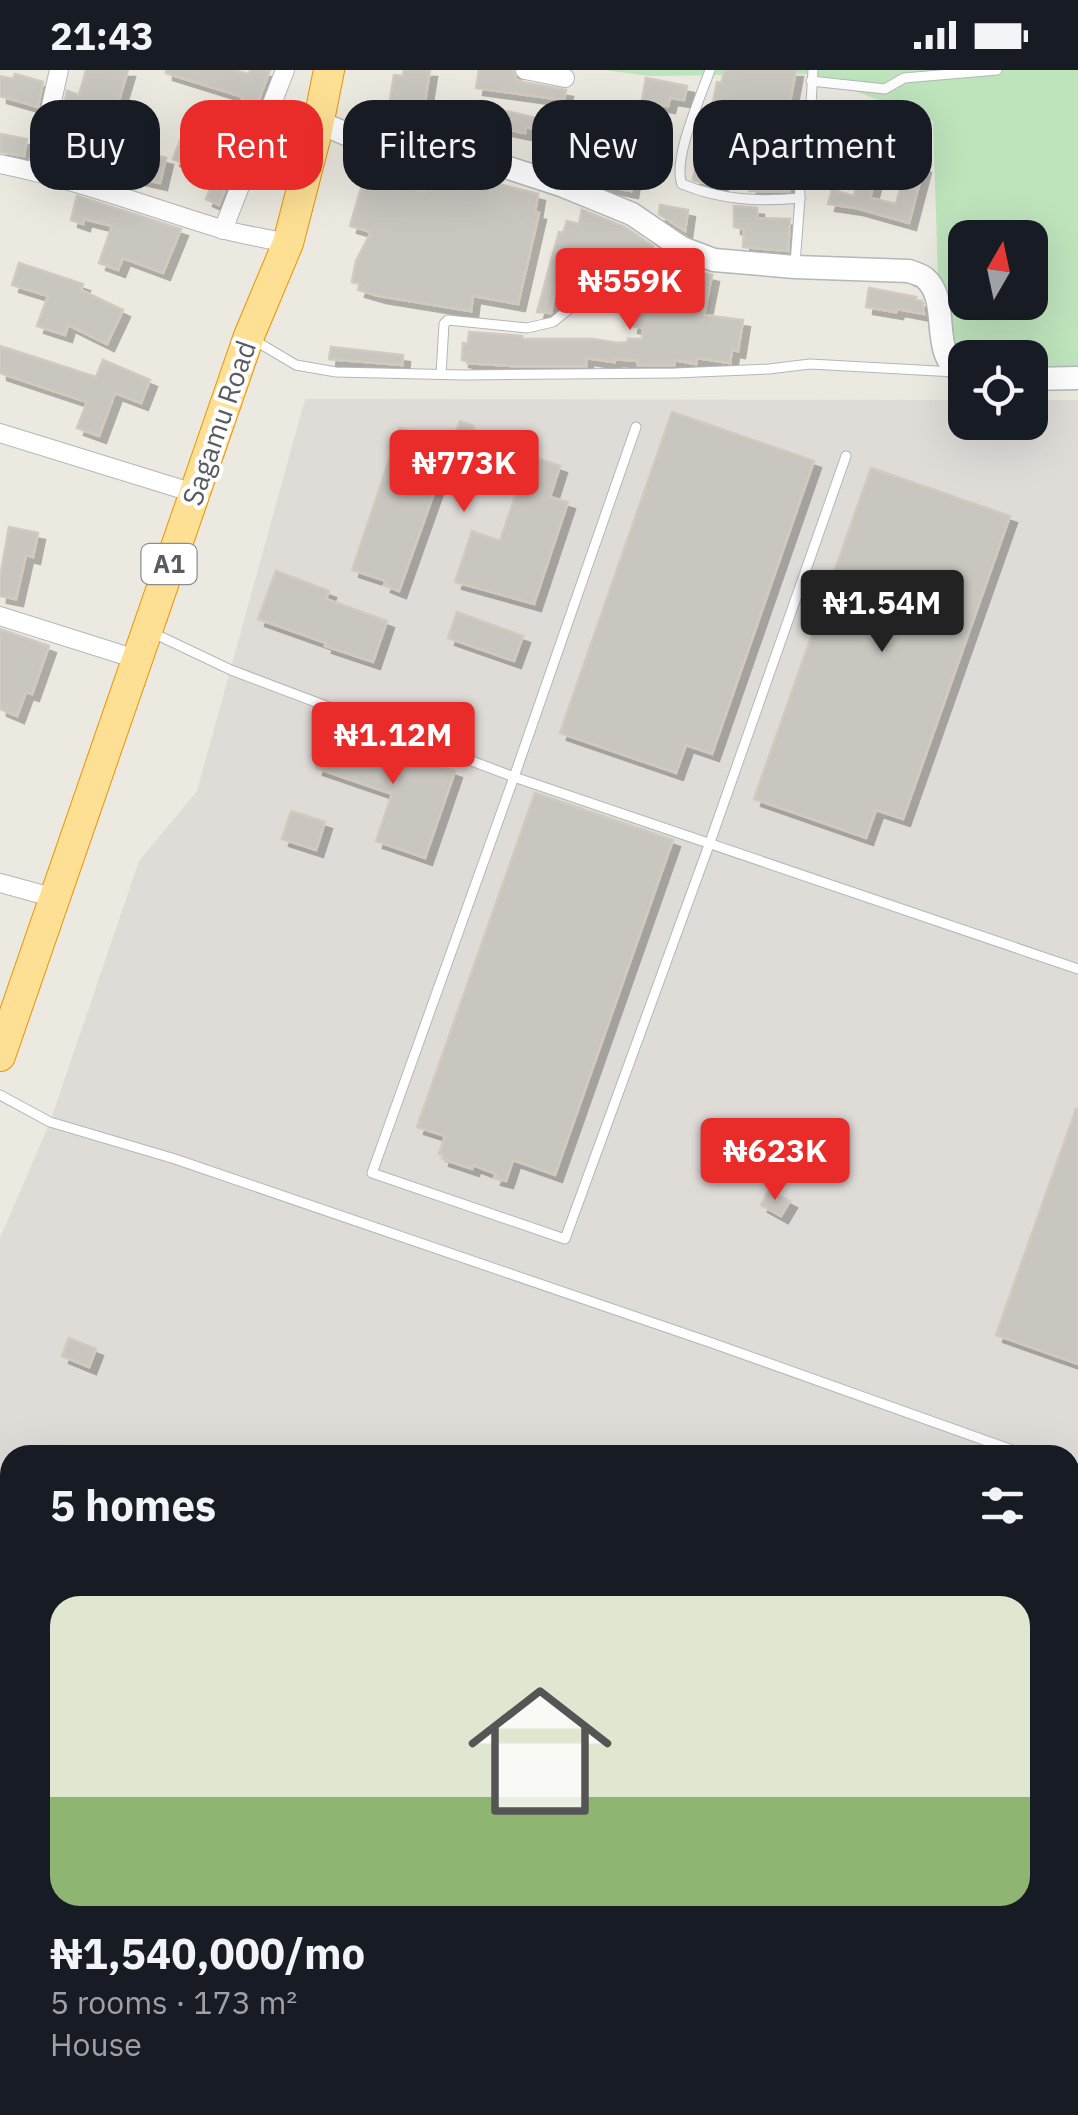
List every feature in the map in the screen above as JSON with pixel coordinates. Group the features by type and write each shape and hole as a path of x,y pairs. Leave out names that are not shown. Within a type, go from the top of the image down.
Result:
{"highway":[{"name":"Sagamu Road","path":"323,100 329,70"},
{"name":"Sagamu Road","path":"0,1056 249,336 288,243 301,190"}],"street":[{"path":"52,100 59,70"},
{"path":"223,230 285,70"},
{"path":"530,71 565,78"},
{"path":"323,124 351,136 481,159 561,185 632,214 682,248 714,260 910,271 924,276 935,293 948,359"},
{"path":"0,164 30,171"},
{"path":"94,190 223,230 288,243"},
{"path":"1048,378 1078,378"},
{"path":"0,433 194,492"},
{"path":"0,616 136,659"},
{"path":"0,883 55,898"}],"lane":[{"path":"710,70 680,156 677,173 682,184 700,191 761,201 800,198"},
{"path":"794,266 800,198 798,170 810,120 812,75 884,88 904,78 997,70"},
{"path":"441,374 444,324 448,320 527,328 553,322 609,272 641,265 682,248"},
{"path":"249,336 296,365 336,372 694,372 810,364 948,373"},
{"path":"636,427 372,1173 565,1240 846,456"},
{"path":"146,630 231,670 514,777 1078,969"},
{"path":"0,1095 50,1122 194,1165 998,1445"}],"shaded area":[{"path":"305,399 948,400 948,440 1048,440 1048,400 1078,400 1078,1445 0,1445 0,1238 50,1122 139,861 197,791"}],"green space":[{"path":"604,70 1078,70 1078,371 1048,371 1048,340 948,340 948,370 941,370 932,100 878,100 811,74 649,76"}],"building":[{"path":"86,70 128,70 119,100 65,100 67,91 79,95"},
{"path":"234,70 248,74 251,70 270,70 259,100 242,100 243,97 166,73"},
{"path":"404,70 430,70 425,100 390,100 394,75 403,76"},
{"path":"479,70 513,70 522,82 566,90 564,100 476,88"},
{"path":"725,70 796,70 790,100 713,100 717,82 721,83"},
{"path":"15,74 43,82 39,100 30,100 30,105 0,96 0,76 13,79"},
{"path":"646,78 687,86 684,100 642,100"},
{"path":"512,112 532,117 532,129 526,127 525,133 512,130"},
{"path":"0,134 27,139 24,156 0,152"},
{"path":"180,141 180,162 173,159"},
{"path":"160,157 166,158 160,183"},
{"path":"512,187 538,194 535,212 539,213 518,304 473,296 471,311 358,290 360,284 352,282 356,261 371,232 350,226 361,190 425,192"},
{"path":"210,190 225,190 219,205 206,199"},
{"path":"832,190 854,196 856,190 872,190 870,198 896,204 900,190 918,190 909,223 828,204"},
{"path":"77,196 181,229 163,273 123,258 118,270 99,263 112,226 71,220"},
{"path":"660,205 688,210 685,231 659,214"},
{"path":"734,206 757,208 757,218 790,219 788,251 743,247 744,229 734,227"},
{"path":"582,210 625,227 653,246 652,252 639,257 615,253 614,259 595,255 588,280 579,290 556,285 551,313 537,312 559,232 563,233 567,221 579,224"},
{"path":"19,263 83,284 81,290 123,310 107,344 68,325 65,335 37,326 48,296 12,285"},
{"path":"673,269 712,275 704,315 743,320 738,351 732,350 730,363 697,358 696,364 674,360 674,365 638,365 638,361 586,358 586,366 512,366 462,360 463,343 468,344 469,332 522,339 618,343 642,339 643,328 631,326 639,285 650,287 653,271 673,275"},
{"path":"869,288 916,297 915,300 922,301 924,314 866,307"},
{"path":"0,346 96,377 103,360 150,380 141,403 115,393 99,436 77,428 87,402 0,373"},
{"path":"331,347 403,355 402,365 329,359"},
{"path":"672,412 814,461 712,754 686,745 676,773 560,733"},
{"path":"460,421 474,426 471,435 560,466 550,497 568,502 534,604 455,582 472,531 500,541 521,479 462,457 454,480 440,476 399,591 384,585 386,581 352,570 400,428 451,445"},
{"path":"871,468 1010,516 903,819 876,810 866,838 754,799"},
{"path":"9,527 38,533 33,557 26,555 16,599 0,596"},
{"path":"276,571 329,591 326,599 387,621 373,662 258,619"},
{"path":"457,612 523,636 514,661 448,638"},
{"path":"0,629 49,646 32,694 26,692 17,716 0,709"},
{"path":"329,728 455,771 425,858 376,841 392,794 316,768"},
{"path":"535,793 673,840 555,1175 513,1160 506,1181 473,1165 472,1169 442,1159 439,1154 445,1136 417,1127"},
{"path":"291,811 325,822 316,850 282,839"},
{"path":"1078,1109 1078,1364 996,1335"},
{"path":"769,1190 790,1201 781,1216 761,1205"},
{"path":"69,1338 96,1349 89,1367 62,1356"}]}
